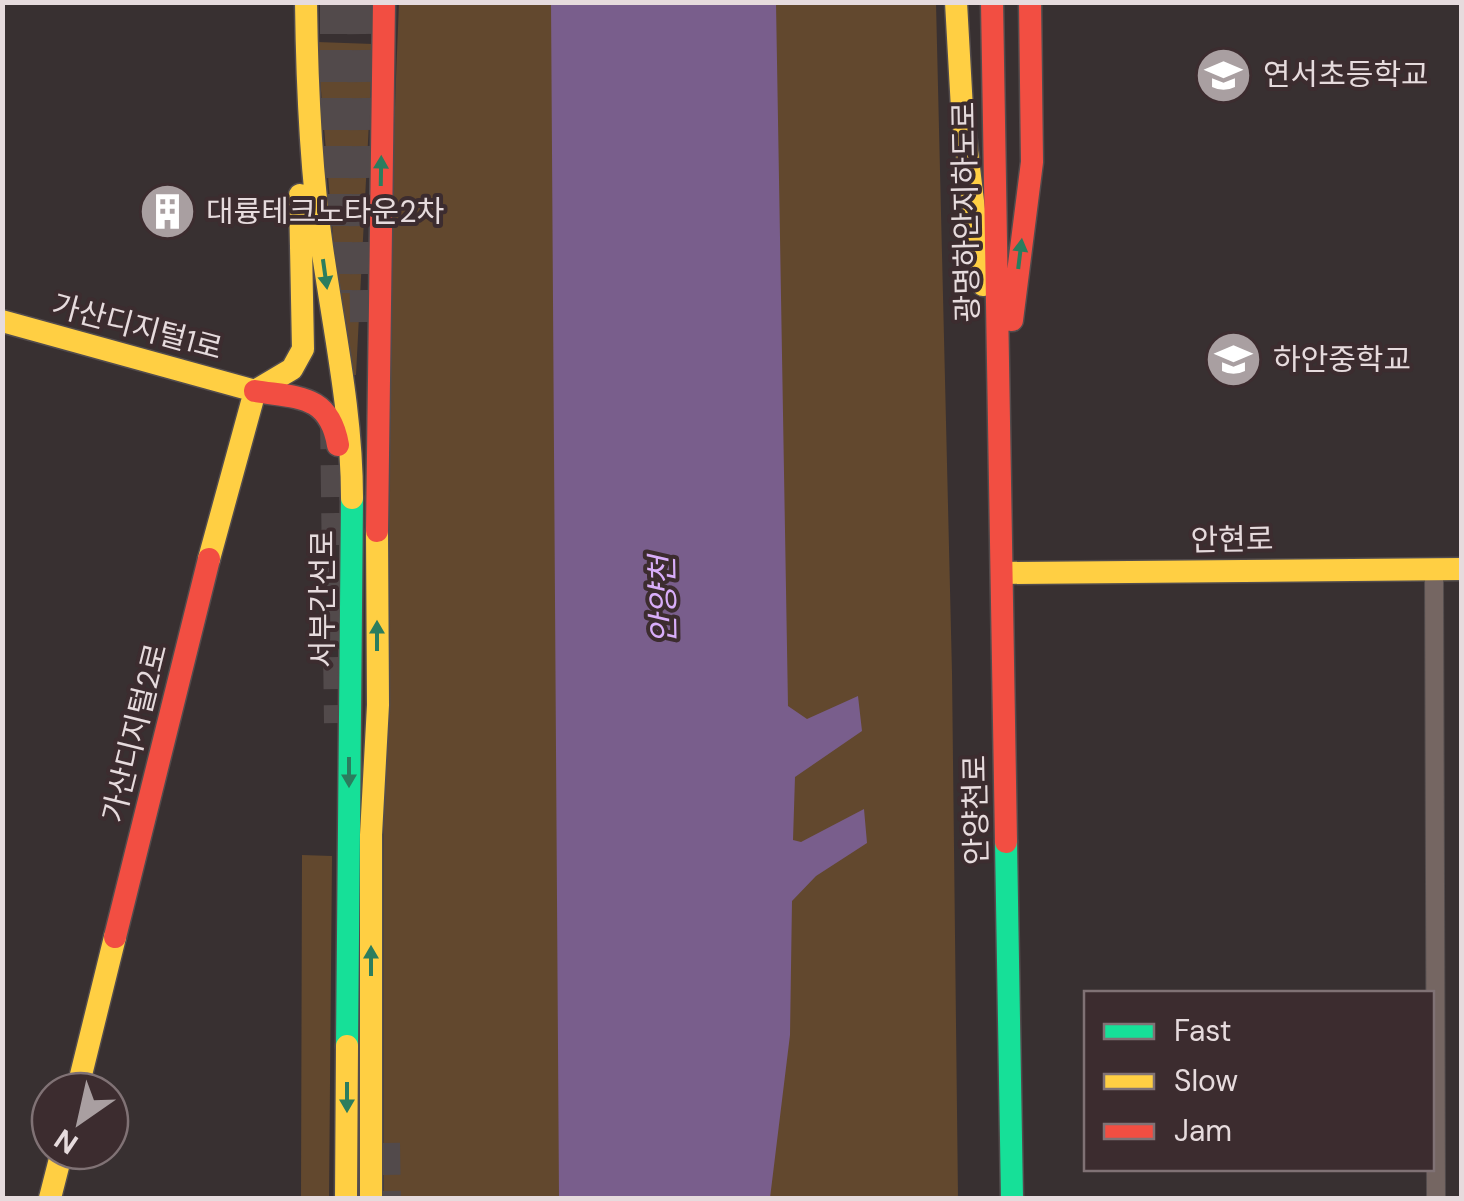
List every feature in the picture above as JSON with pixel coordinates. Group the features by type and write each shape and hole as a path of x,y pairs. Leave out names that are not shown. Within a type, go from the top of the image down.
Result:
{"main road":[{"name":"서부간선로","path":"306,2 321,242 352,444 354,676 349,720 346,1198"},
{"name":"서부간선로","path":"372,1198 372,834 378,705 376,469 384,2"},
{"path":"956,2 956,59 966,164 1000,420"},
{"name":"광명하안지하도로","path":"992,2 1000,420"},
{"path":"1000,420 1032,162 1030,2"},
{"path":"254,391 292,369 302,349 300,184 308,79"},
{"name":"가산디지털1로","path":"2,322 322,406 331,414 336,425 341,632 349,720"},
{"name":"가산디지털2로","path":"82,1071 254,391"},
{"name":"안양천로","path":"1000,420 1012,1198"},
{"name":"안현로","path":"1003,572 1462,568"},
{"path":"50,1198 57,1171"}],"street":[{"path":"1434,569 1436,1198"}],"shaded area":[{"path":"399,3 936,3 952,673 958,1198 384,1198 387,451"},
{"path":"317,42 373,44 356,375 339,309"},
{"path":"302,855 332,856 329,1198 301,1198"}],"water":[{"name":"안양천","path":"551,3 776,3 788,706 807,719 858,696 862,731 795,777 793,840 801,842 864,809 867,843 816,876 792,901 790,1035 770,1198 559,1198"}],"tunnel":[{"path":"336,2 336,293"},
{"path":"363,2 366,324"},
{"path":"336,417 340,723"},
{"path":"384,1143 385,1198"}],"traffic: fast":[{"path":"347,1046 352,498"},
{"path":"1006,842 1012,1198"}],"traffic: slow":[{"path":"306,2 315,186 346,403 352,498"},
{"path":"956,2 962,109 983,285"},
{"path":"255,391 292,369 303,349 300,195"},
{"path":"2,321 255,391 209,559"},
{"path":"371,1198 371,835 378,705 377,531"},
{"path":"1003,573 1462,569"},
{"path":"82,1071 115,937"},
{"path":"346,1198 347,1046"},
{"path":"50,1198 57,1171"}],"traffic: jam":[{"path":"377,531 384,2"},
{"path":"992,2 1006,842"},
{"path":"1012,320 1032,162 1030,2"},
{"path":"255,391 298,398 319,407 334,428 338,445"},
{"path":"115,937 209,559"}],"place":[{"name":"연서초등학교","path":"1224,75"},
{"name":"대륭테크노타운2차","path":"167,212"},
{"name":"하안중학교","path":"1234,360"}]}
